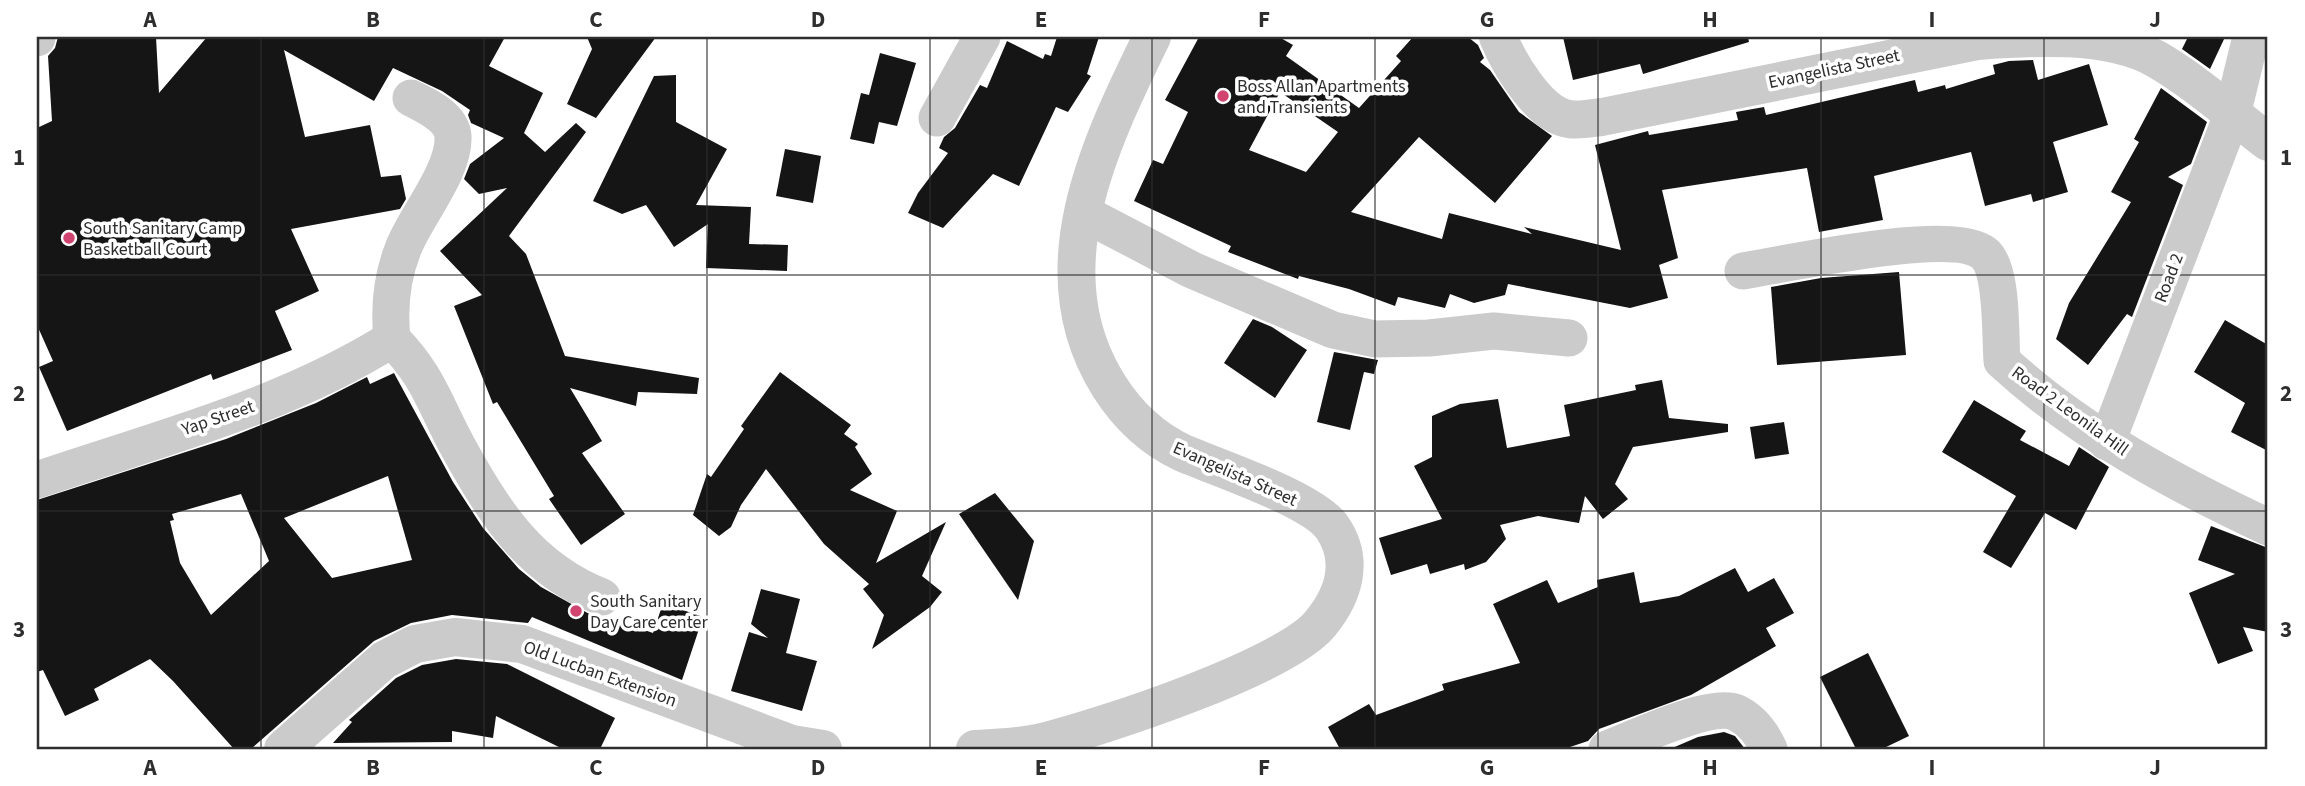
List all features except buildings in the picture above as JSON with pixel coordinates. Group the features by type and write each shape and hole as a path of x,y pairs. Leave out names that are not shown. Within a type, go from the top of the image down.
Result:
{"street":[{"path":"937,118 982,37"},
{"name":"Evangelista Street","path":"975,749 1041,742 1221,682 1283,650 1319,626 1341,590 1346,558 1331,526 1319,514 1300,501 1177,450 1146,431 1121,405 1097,367 1079,314 1074,256 1083,213 1115,112 1152,37"},
{"name":"Evangelista Street","path":"1498,37 1522,82 1551,110 1567,119 1602,117 1978,41 2034,37 2117,46 2156,58 2268,142"},
{"name":"Road 2","path":"2106,442 2232,115 2252,37"},
{"path":"411,98 448,122 453,136 438,182 403,249 392,299 392,339 427,380 458,447 507,526 548,569 574,586 602,597"},
{"path":"1083,213 1192,270 1332,330 1375,339 1429,338 1494,331 1569,338"},
{"name":"Road 2 Leonila Hill","path":"1743,271 1892,246 1972,246 1988,257 1998,286 2002,361 2027,384 2106,442 2216,503 2268,527"},
{"name":"Yap Street","path":"37,480 266,402 344,369 392,339"},
{"name":"Old Lucban Extension","path":"283,749 384,660 415,644 455,637 522,644 792,744 823,749"},
{"path":"1607,749 1711,711 1736,712 1760,730 1769,749"}],"place":[{"name":"Boss Allan Apartments and Transients","path":"1223,96"},
{"name":"South Sanitary Camp Basketball Court","path":"69,238"},
{"name":"South Sanitary Day Care center","path":"576,611"}]}
